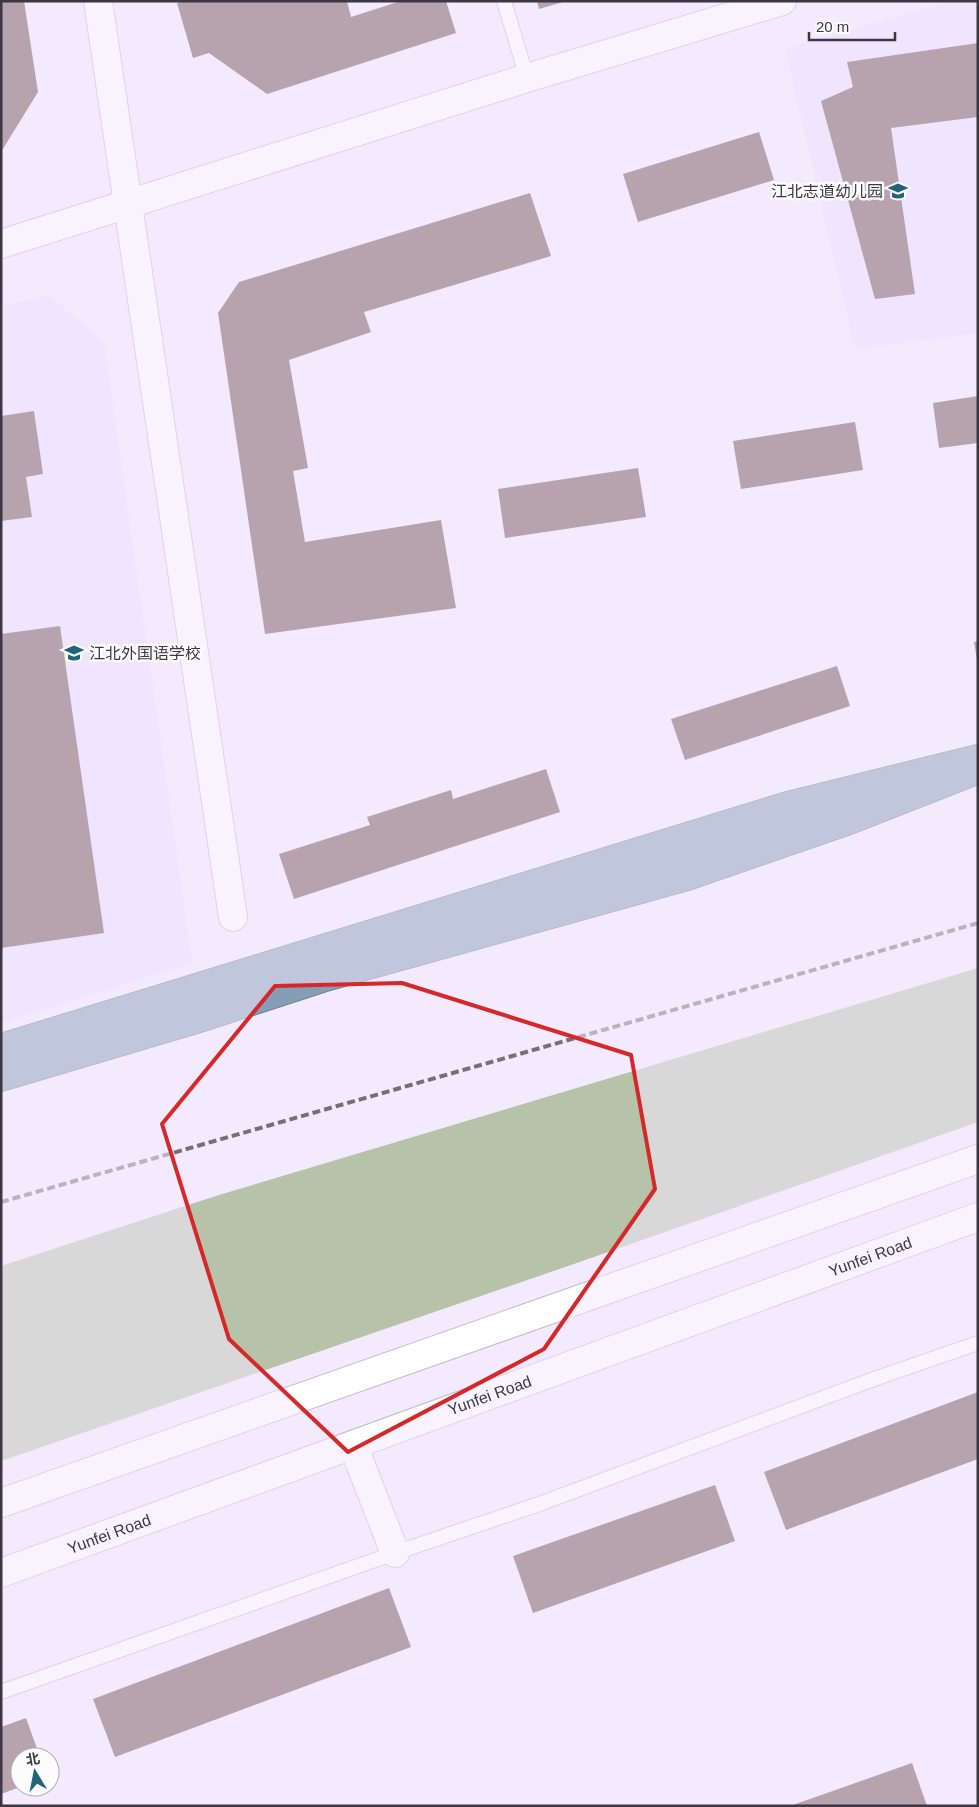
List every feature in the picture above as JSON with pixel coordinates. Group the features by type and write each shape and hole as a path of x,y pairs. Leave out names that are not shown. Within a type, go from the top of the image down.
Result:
{"main road":[{"path":"98,1 233,917"},
{"path":"1,244 527,78 782,1"},
{"path":"1,1503 978,1159"},
{"name":"Yunfei Road","path":"1,1574 978,1217"},
{"path":"353,1445 395,1553"}],"lane":[{"path":"504,1 527,78"},
{"path":"1,1692 542,1503 874,1379 978,1343"}],"highlighted area":[{"path":"402,983 631,1055 655,1189 544,1349 348,1452 229,1339 162,1124 275,986"}],"shaded area":[{"name":"江北志道幼儿园","path":"951,1 978,1 978,333 855,349 785,49"},
{"name":"江北外国语学校","path":"50,296 104,342 192,963 1,1023 1,307"}],"green space":[{"path":"978,968 978,1122 571,1265 1,1461 1,1266 219,1195"}],"water":[{"path":"978,744 978,785 853,834 691,890 329,991 200,1033 1,1092 1,1033 784,792"}],"building":[{"path":"1,1 24,1 38,92 1,152"},
{"path":"184,1 347,1 351,17 401,1 446,1 456,33 267,94 209,53 193,58 177,3"},
{"path":"537,1 563,1 563,2 539,9"},
{"path":"978,43 978,117 891,128 915,294 875,299 821,101 853,87 847,62"},
{"path":"759,132 774,180 638,222 623,174"},
{"path":"530,193 551,256 364,312 371,332 289,360 308,468 293,471 305,542 441,520 456,608 265,634 218,313 239,282"},
{"path":"978,396 978,443 939,448 933,403"},
{"path":"34,411 43,474 26,477 32,517 1,521 1,416"},
{"path":"855,422 863,470 741,489 733,441"},
{"path":"638,468 646,517 505,538 498,489"},
{"path":"60,626 104,933 1,948 1,634"},
{"path":"978,641 978,660 977,660 974,642"},
{"path":"837,666 850,706 685,760 671,719"},
{"path":"546,769 560,812 294,899 279,854 370,825 367,817 451,790 453,799"},
{"path":"978,1392 978,1459 786,1530 764,1472"},
{"path":"715,1485 735,1541 533,1613 513,1556"},
{"path":"389,1588 411,1647 115,1757 93,1699"},
{"path":"26,1718 36,1747 10,1747 10,1791 1,1794 1,1727"},
{"path":"912,1763 927,1806 793,1806 793,1805"}],"railway":[{"path":"1,1202 978,923"}],"place":[{"name":"江北志道幼儿园","path":"898,191"},
{"name":"江北外国语学校","path":"74,653"}]}
